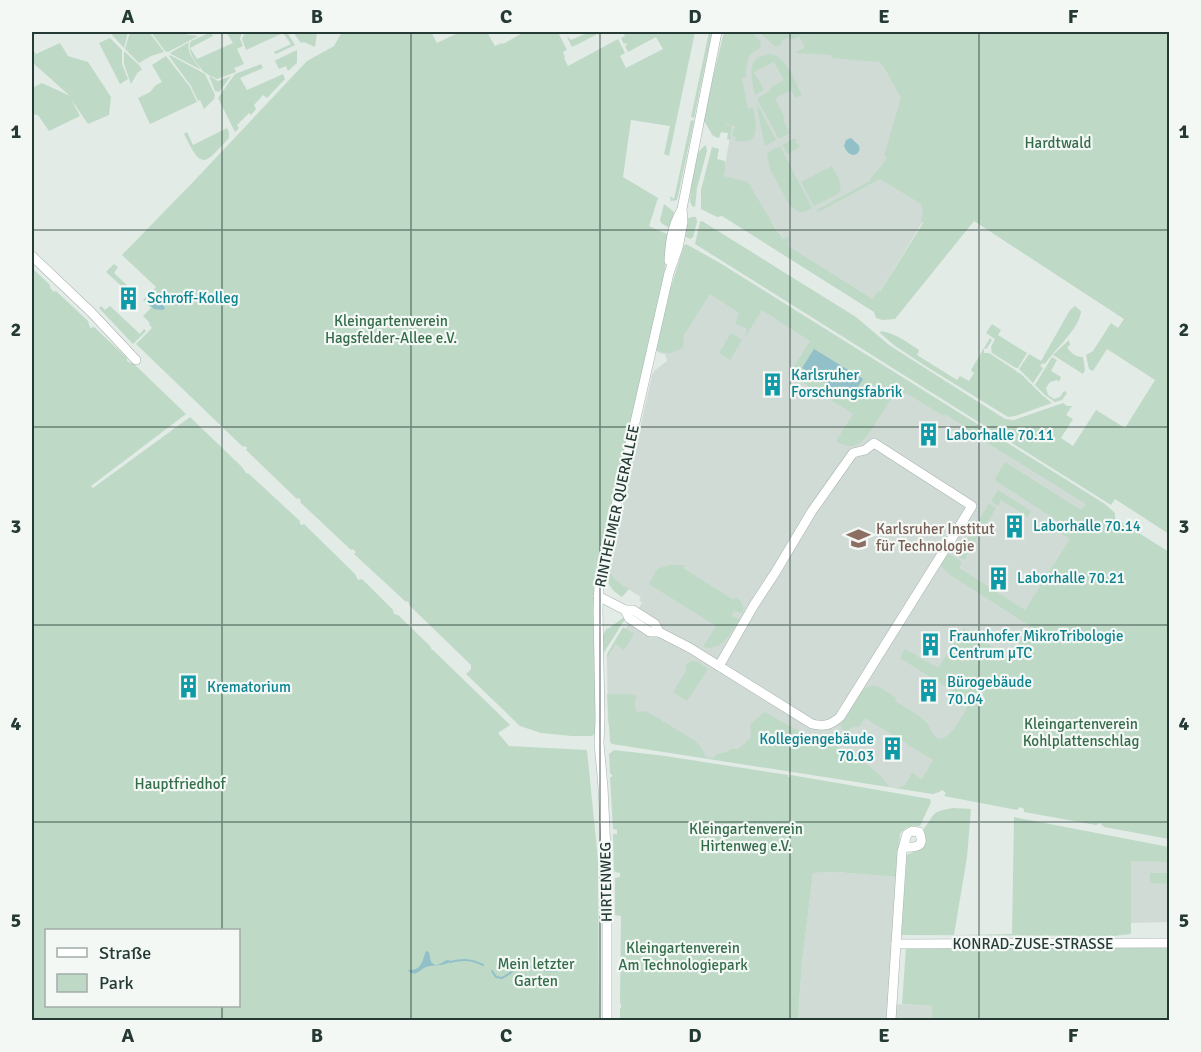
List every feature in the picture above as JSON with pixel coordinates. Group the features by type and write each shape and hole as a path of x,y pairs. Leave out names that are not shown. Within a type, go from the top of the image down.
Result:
{"street":[{"name":"RINTHEIMER QUERALLEE","path":"599,743 598,596 603,563 669,273 678,248 683,222 681,211 717,32"},
{"path":"32,256 91,312 136,360"},
{"path":"598,596 625,610 629,618 650,632 659,632 690,648 812,724 828,726 840,717 972,506 874,443 865,450 853,453 812,511 719,666"},
{"name":"HIRTENWEG","path":"599,743 607,872 607,1020"},
{"path":"891,1020 904,848"},
{"name":"KONRAD-ZUSE-STRASSE","path":"896,944 1170,943"}],"shaded area":[{"path":"742,32 805,32 893,51 931,208 872,305 775,244 783,239 780,232 778,233 772,222 724,176 731,131 721,129"},
{"name":"Karlsruher Institut für Technologie","path":"688,248 1115,515 940,792 933,794 626,744 608,723 607,658 642,603 639,600 641,597 612,577 609,568 652,375 667,361 665,354 659,353 656,349"},
{"path":"1131,860 1169,862 1169,922 1130,923"},
{"path":"836,872 897,877 888,1020 798,1020 802,962 813,873"},
{"path":"894,1004 932,1006 932,1020 893,1020"}],"green space":[{"path":"114,32 128,32 124,48 112,35"},
{"path":"130,32 149,32 164,52 139,63 125,49"},
{"path":"151,32 171,32 198,36 168,52"},
{"path":"211,32 213,36 190,48 191,41"},
{"path":"226,32 242,32 240,39 243,46 237,49 244,64 234,68 236,72 217,79 204,72 193,58 190,48 197,59 233,43"},
{"path":"245,32 287,32 295,45 274,53 291,44 283,33 246,50 242,39"},
{"path":"293,32 317,32 315,47 301,43"},
{"name":"Kleingartenverein Hagsfelder-Allee e.V.","path":"342,32 431,32 437,43 460,32 492,32 488,34 495,46 524,32 558,32 567,50 563,52 568,66 618,39 625,53 620,56 626,68 663,49 656,37 628,52 625,46 627,44 624,44 621,38 625,36 623,32 695,32 669,156 664,154 670,126 631,120 623,177 658,198 649,226 669,235 664,276 595,584 596,722 595,733 592,736 541,733 520,726 466,674 471,669 471,665 407,601 354,554 356,552 353,549 351,550 300,502 299,498 297,499 246,450 245,446 243,447 136,344 152,328 143,316 151,308 143,300 156,287 122,255 307,61 334,46"},
{"path":"589,32 599,32 572,47 567,37 571,40"},
{"path":"709,32 712,32 694,118 691,117"},
{"path":"724,32 752,32 760,41 761,47 749,55 746,77 742,78 748,109 753,108 756,127 750,140 735,141 736,137 732,136 735,126 726,124 725,126 732,126 730,140 727,139 728,133 721,132 719,138 713,136 703,119"},
{"name":"Hardtwald","path":"759,32 1169,32 1169,534 1115,499 1111,505 695,244 702,221 856,317 889,345 1005,419 1014,420 1063,403 1072,406 1066,415 1073,419 1061,438 1073,446 1096,410 1125,428 1155,380 1107,349 1093,371 1089,369 1086,355 1093,351 1111,323 1118,328 1124,319 974,221 895,319 883,320 876,318 874,312 722,216 717,217 701,209 701,190 712,147 719,149 717,159 725,161 724,176 748,182 778,233 783,239 789,237 788,246 872,299 878,291 880,292 923,223 921,204 880,179 818,212 817,210 870,181 883,164 887,157 884,156 901,98 879,62 797,53 805,47 799,36 791,40 789,37 776,47"},
{"path":"110,38 122,50 122,64 128,79 120,84 99,43"},
{"path":"189,42 190,53 201,70 170,53"},
{"path":"60,43 68,56 88,62 111,97 109,115 88,124 71,99 80,116 49,131 38,115 32,114 32,88 42,83 70,96 32,62 32,49 36,54"},
{"path":"297,50 297,63 288,71 286,66 279,69 275,61"},
{"path":"124,51 142,70 138,72 131,84 124,64"},
{"path":"771,54 777,56 786,65 802,95 796,98 791,90 775,98 790,133 779,139 757,99 784,80 774,62 754,72 764,90 755,95 751,74 753,63 757,59"},
{"path":"170,55 205,74 215,95 204,109 200,100 198,101 191,86"},
{"path":"166,56 190,87 197,102 150,124 138,98 162,82 152,65"},
{"path":"261,64 263,68 240,78 247,90 283,74 285,79 267,98 263,95 254,105 256,109 237,125 239,128 235,132 218,98 235,74"},
{"path":"209,76 218,81 231,76 219,92 215,91"},
{"path":"756,102 776,140 765,146"},
{"path":"691,120 694,121 677,200 671,201 670,196 674,199"},
{"path":"227,128 229,138 214,154 204,160 195,154 184,134 187,132 193,145"},
{"path":"795,138 796,144 798,143 800,147 787,154 782,145"},
{"path":"706,145 707,151 697,188 695,207 690,201 693,170 697,155"},
{"path":"780,146 812,208 804,212 790,206 770,169 767,153"},
{"path":"832,166 839,180 840,190 838,194 814,206 801,182"},
{"path":"664,204 674,212 671,229 660,220"},
{"path":"696,217 697,222 693,237 690,239 684,236 687,219"},
{"name":"Kleingartenverein Kohlplattenschlag","path":"686,244 1105,504 1115,513 1115,518 1169,552 1169,839 1104,827 1100,823 1096,825 1024,812 1024,809 1020,807 1017,810 944,796 946,793 942,790 933,794 612,744 610,742 607,694 630,694 637,696 635,708 638,712 646,711 694,740 706,757 714,758 717,754 738,749 751,738 750,725 764,712 797,730 824,740 851,754 878,773 889,787 899,788 905,785 912,773 922,779 933,760 865,718 859,727 854,726 845,733 840,725 856,699 866,688 872,686 879,687 896,698 895,701 923,719 935,737 942,739 956,726 970,702 900,658 905,649 938,668 964,628 1010,658 1030,626 949,574 940,565 948,553 962,562 959,568 1025,610 1070,539 1052,528 1058,521 996,481 995,478 1005,462 1081,510 1086,504 963,428 946,415 942,415 908,394 898,393 898,380 897,394 892,397 861,442 850,446 836,441 853,414 789,374 810,341 762,310 745,337 747,329 735,324 739,313 710,294 684,335 683,348 671,353 658,352 656,349 670,290"},
{"path":"114,264 118,267 114,273 131,289 128,292 106,272"},
{"name":"Hauptfriedhof","path":"32,268 54,292 56,291 88,321 90,328 94,327 127,358 127,361 133,363 186,414 91,486 93,488 190,417 246,473 300,521 300,524 304,524 355,574 358,580 362,579 393,610 394,614 398,615 510,725 498,733 509,746 587,750 598,860 599,1020 32,1020"},
{"path":"101,306 105,310 110,306 140,334 144,329 146,331 133,344 99,308"},
{"path":"1075,306 1081,311 1080,318 1045,364 1040,366 1043,368 1033,383 1019,369 1029,354 1041,361 1070,310"},
{"path":"992,324 1001,330 998,335 1027,353 1018,368 992,353 991,347 995,339 986,333"},
{"path":"881,331 892,334 919,350 917,355 957,380 960,376 969,381 974,373 971,370 990,338 992,340 984,349 984,353 989,353 1021,374 1052,403 1008,417 895,346 880,333"},
{"path":"731,333 742,340 730,360 719,353"},
{"path":"1069,340 1070,345 1067,347 1070,351 1083,357 1085,370 1083,374 1053,355"},
{"path":"1052,357 1057,360 1051,371 1061,377 1059,382 1057,380 1050,382 1046,388 1048,395 1054,399 1060,397 1064,391 1067,393 1062,400 1055,402 1035,385"},
{"path":"998,490 1031,511 1028,517 1001,500 998,506 991,501"},
{"path":"989,504 996,508 986,525 993,530 992,533 977,523"},
{"path":"973,529 978,536 964,560 957,556"},
{"path":"610,564 613,576 629,589 622,597 608,583 607,574"},
{"path":"670,565 685,565 683,568 734,600 736,597 741,602 743,613 733,611 732,617 740,619 721,644 710,648 703,647 716,626 649,584 657,569"},
{"path":"623,618 625,619 603,653 603,636 606,629"},
{"path":"623,627 634,634 624,650 616,644 607,658 607,654"},
{"path":"692,661 708,669 687,701 673,692 686,671 687,666 685,665"},
{"path":"614,750 788,775 788,777 791,775 930,799 931,802 920,826 904,829 900,834 897,877 836,872 813,873 802,962 798,1020 620,1020 621,916 615,915 615,878 620,877 620,873 614,870 613,834 617,834 617,830 613,829 610,777 612,774 610,774 609,754"},
{"path":"953,808 971,809 967,857 954,935 1012,934 1014,817 1169,847 1169,862 1131,861 1131,934 1114,936 902,935 907,855 923,847 926,840 923,830 934,814"},
{"path":"1150,873 1169,873 1169,884 1150,883"},
{"path":"1169,946 1169,1020 932,1020 932,1006 902,1004 906,947"}],"water":[{"path":"851,138 860,149 855,155 850,154 844,146 846,140"},
{"path":"163,296 162,303 165,308 163,310 154,309 147,302"},
{"path":"814,349 863,379 850,399 802,368"},
{"path":"426,951 429,952 431,962 435,965 447,960 450,962 426,967 416,973 410,972 408,970 416,969 421,965"}],"waterway":[{"path":"450,962 467,960 483,965"},
{"path":"492,971 496,977 502,978 525,966 548,971 560,969"}],"place":[{"name":"Schroff-Kolleg","path":"129,298"},
{"name":"Karlsruher Forschungsfabrik","path":"773,384"},
{"name":"Laborhalle 70.11","path":"928,435"},
{"name":"Laborhalle 70.14","path":"1015,526"},
{"name":"Karlsruher Institut für Technologie","path":"858,538"},
{"name":"Laborhalle 70.21","path":"999,578"},
{"name":"Fraunhofer MikroTribologie Centrum µTC","path":"931,645"},
{"name":"Krematorium","path":"189,687"},
{"name":"Bürogebäude 70.04","path":"929,691"},
{"name":"Kollegiengebäude 70.03","path":"892,748"}],"park label":[{"name":"Kleingartenverein Hirtenweg e.V.","path":"746,838"},
{"name":"Kleingartenverein Am Technologiepark","path":"683,956"},
{"name":"Mein letzter Garten","path":"536,972"}]}
